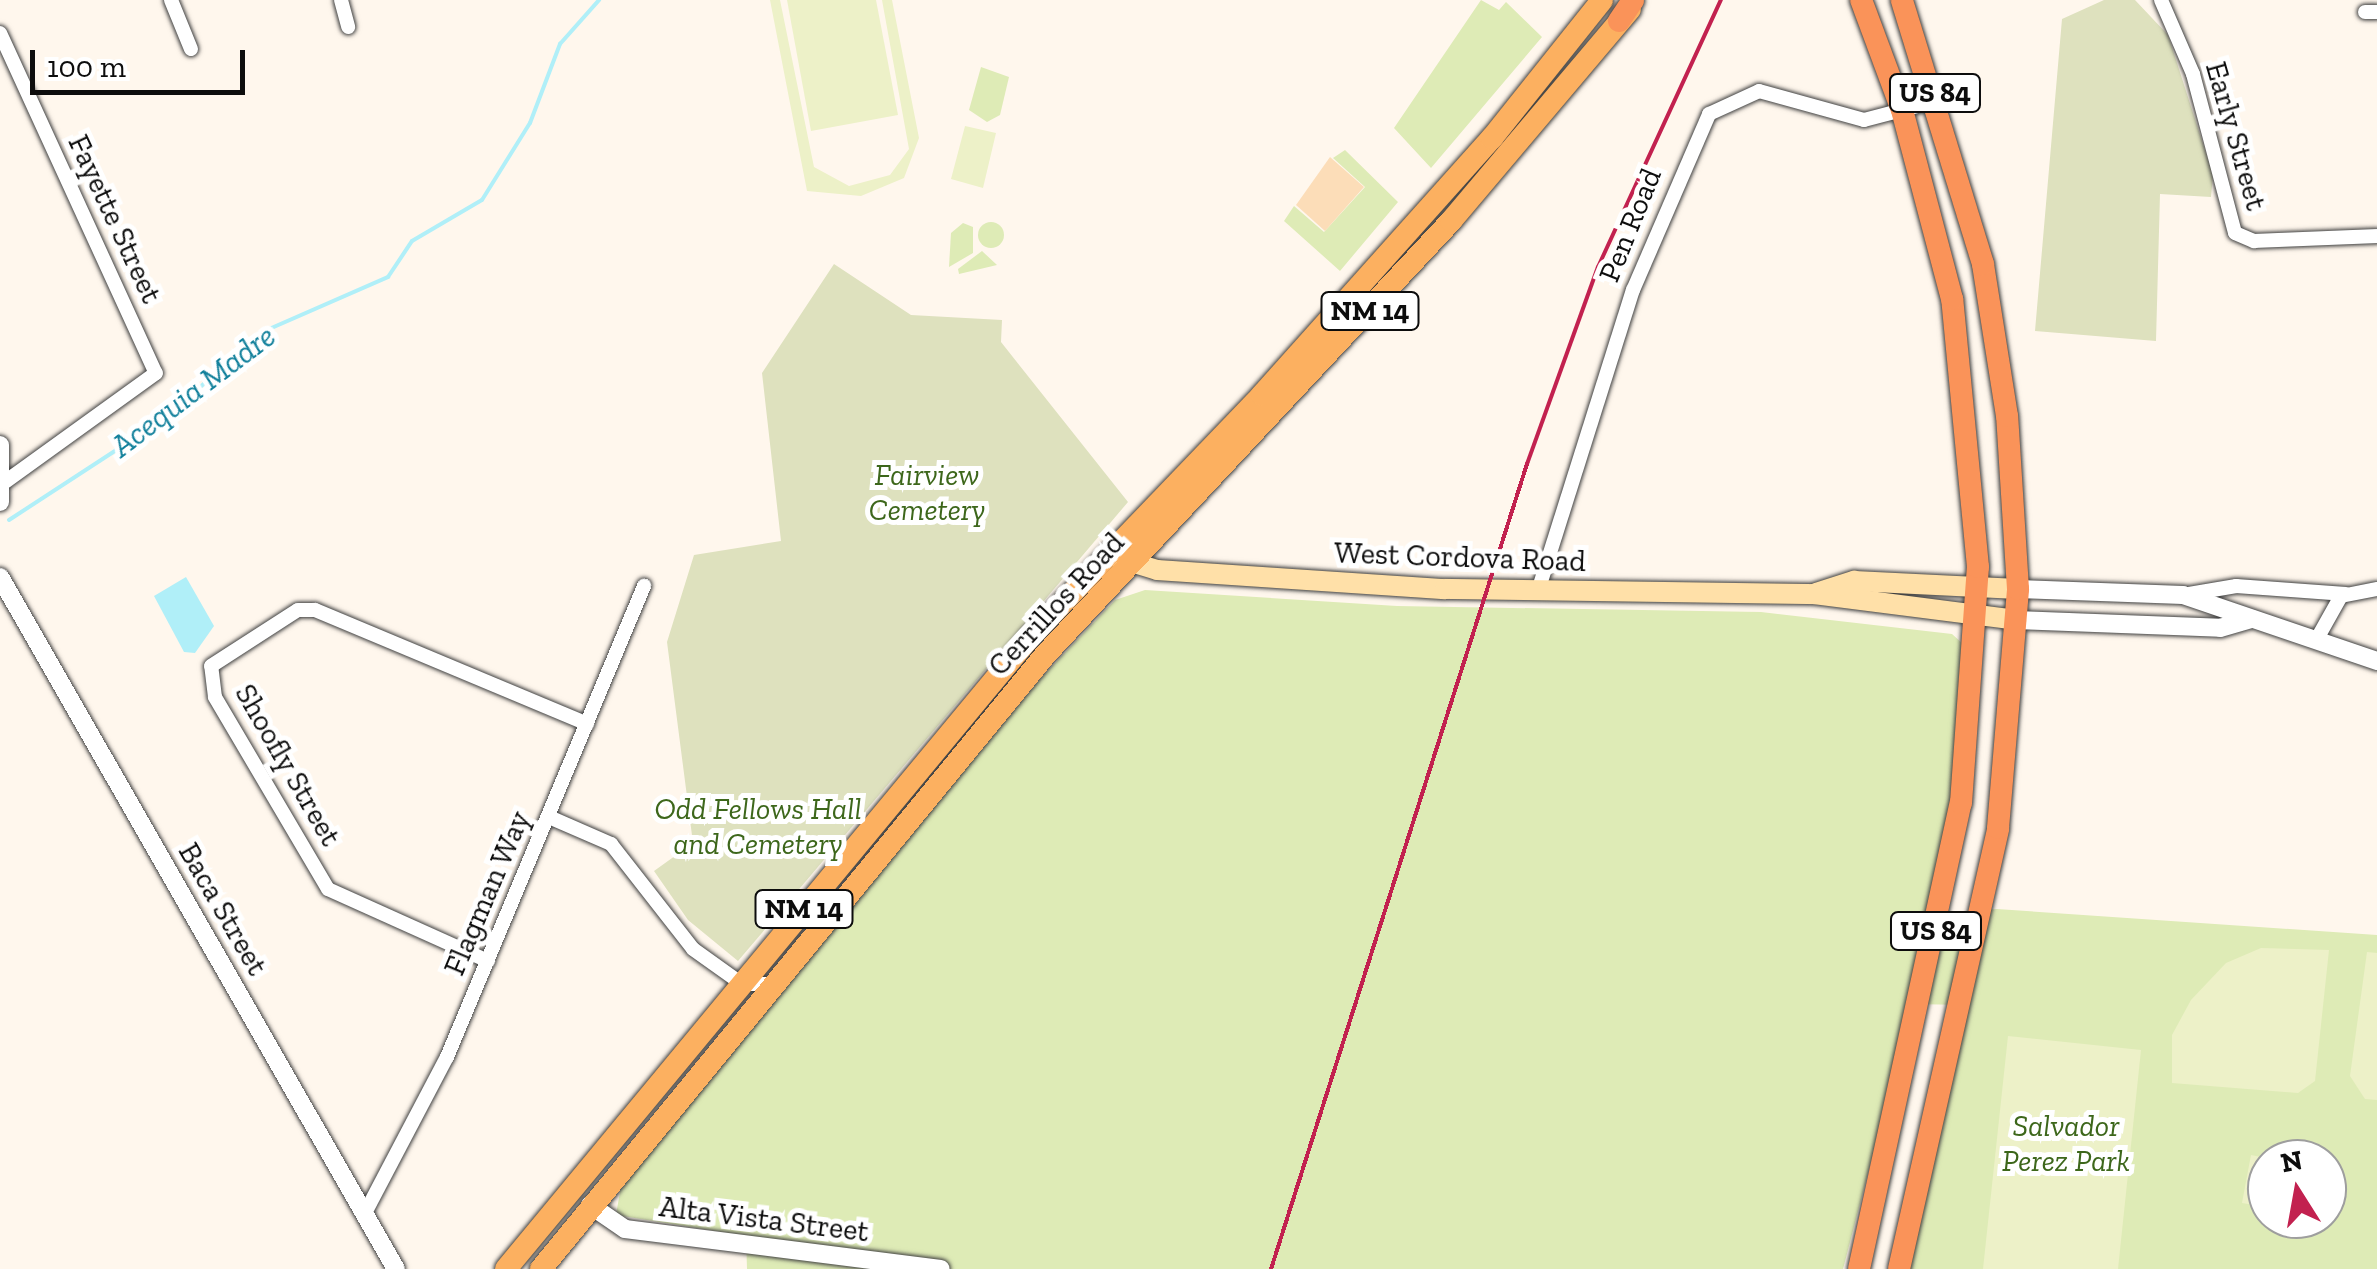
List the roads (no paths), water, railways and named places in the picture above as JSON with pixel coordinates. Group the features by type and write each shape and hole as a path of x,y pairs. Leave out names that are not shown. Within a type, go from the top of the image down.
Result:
{"highway":[{"path":"1618,21 1636,0"},
{"name":"US 84","path":"1860,1269 1948,879 1978,588 1957,331 1902,110 1861,0"},
{"name":"US 84","path":"1900,1269 1998,828 2018,589 1997,338 1938,100 1902,0"}],"main road":[{"name":"Cerrillos Road","path":"506,1269 1107,554 1305,364 1602,0"},
{"name":"Cerrillos Road","path":"540,1269 1046,654 1132,564 1305,364 1618,21"},
{"name":"West Cordova Road","path":"1107,554 1132,564 1538,590 1814,594 2016,620"},
{"name":"West Cordova Road","path":"1814,594 1854,581 2018,589"}],"street":[{"path":"171,0 191,49"},
{"path":"341,0 348,27"},
{"name":"Early Street","path":"2161,0 2193,74 2235,234 2291,239 2377,236"},
{"name":"Fayette Street","path":"0,33 156,374 2,493"},
{"name":"Pen Road","path":"1538,590 1633,290 1709,114 1759,91 1846,118 1938,100"},
{"path":"2,455 2,493"},
{"name":"Baca Street","path":"0,577 396,1269"},
{"name":"Flagman Way","path":"365,1213 450,1049 644,586"},
{"path":"2183,595 2236,586 2346,594 2377,589"},
{"name":"West Cordova Road","path":"2018,589 2183,595 2318,637 2377,661"},
{"path":"2318,637 2346,594"},
{"name":"Shoofly Street","path":"488,962 328,890 215,697 211,666 298,610 314,610 587,724"},
{"name":"West Cordova Road","path":"2016,620 2220,628 2252,618"},
{"path":"549,817 611,844 693,949 742,984 773,984"},
{"name":"Alta Vista Street","path":"590,1205 616,1228 940,1269"}],"water":[{"path":"186,577 214,626 195,653 184,652 154,596"}],"waterway":[{"name":"Acequia Madre","path":"9,520 167,417 260,333 388,277 412,241 482,200 530,123 560,44 599,0"}],"railway":[{"path":"1271,1269 1527,464 1598,267 1721,0"}],"park label":[{"name":"Fairview Cemetery","path":"927,492"},
{"name":"Odd Fellows Hall and Cemetery","path":"758,826"},
{"name":"Salvador Perez Park","path":"2066,1143"}]}
